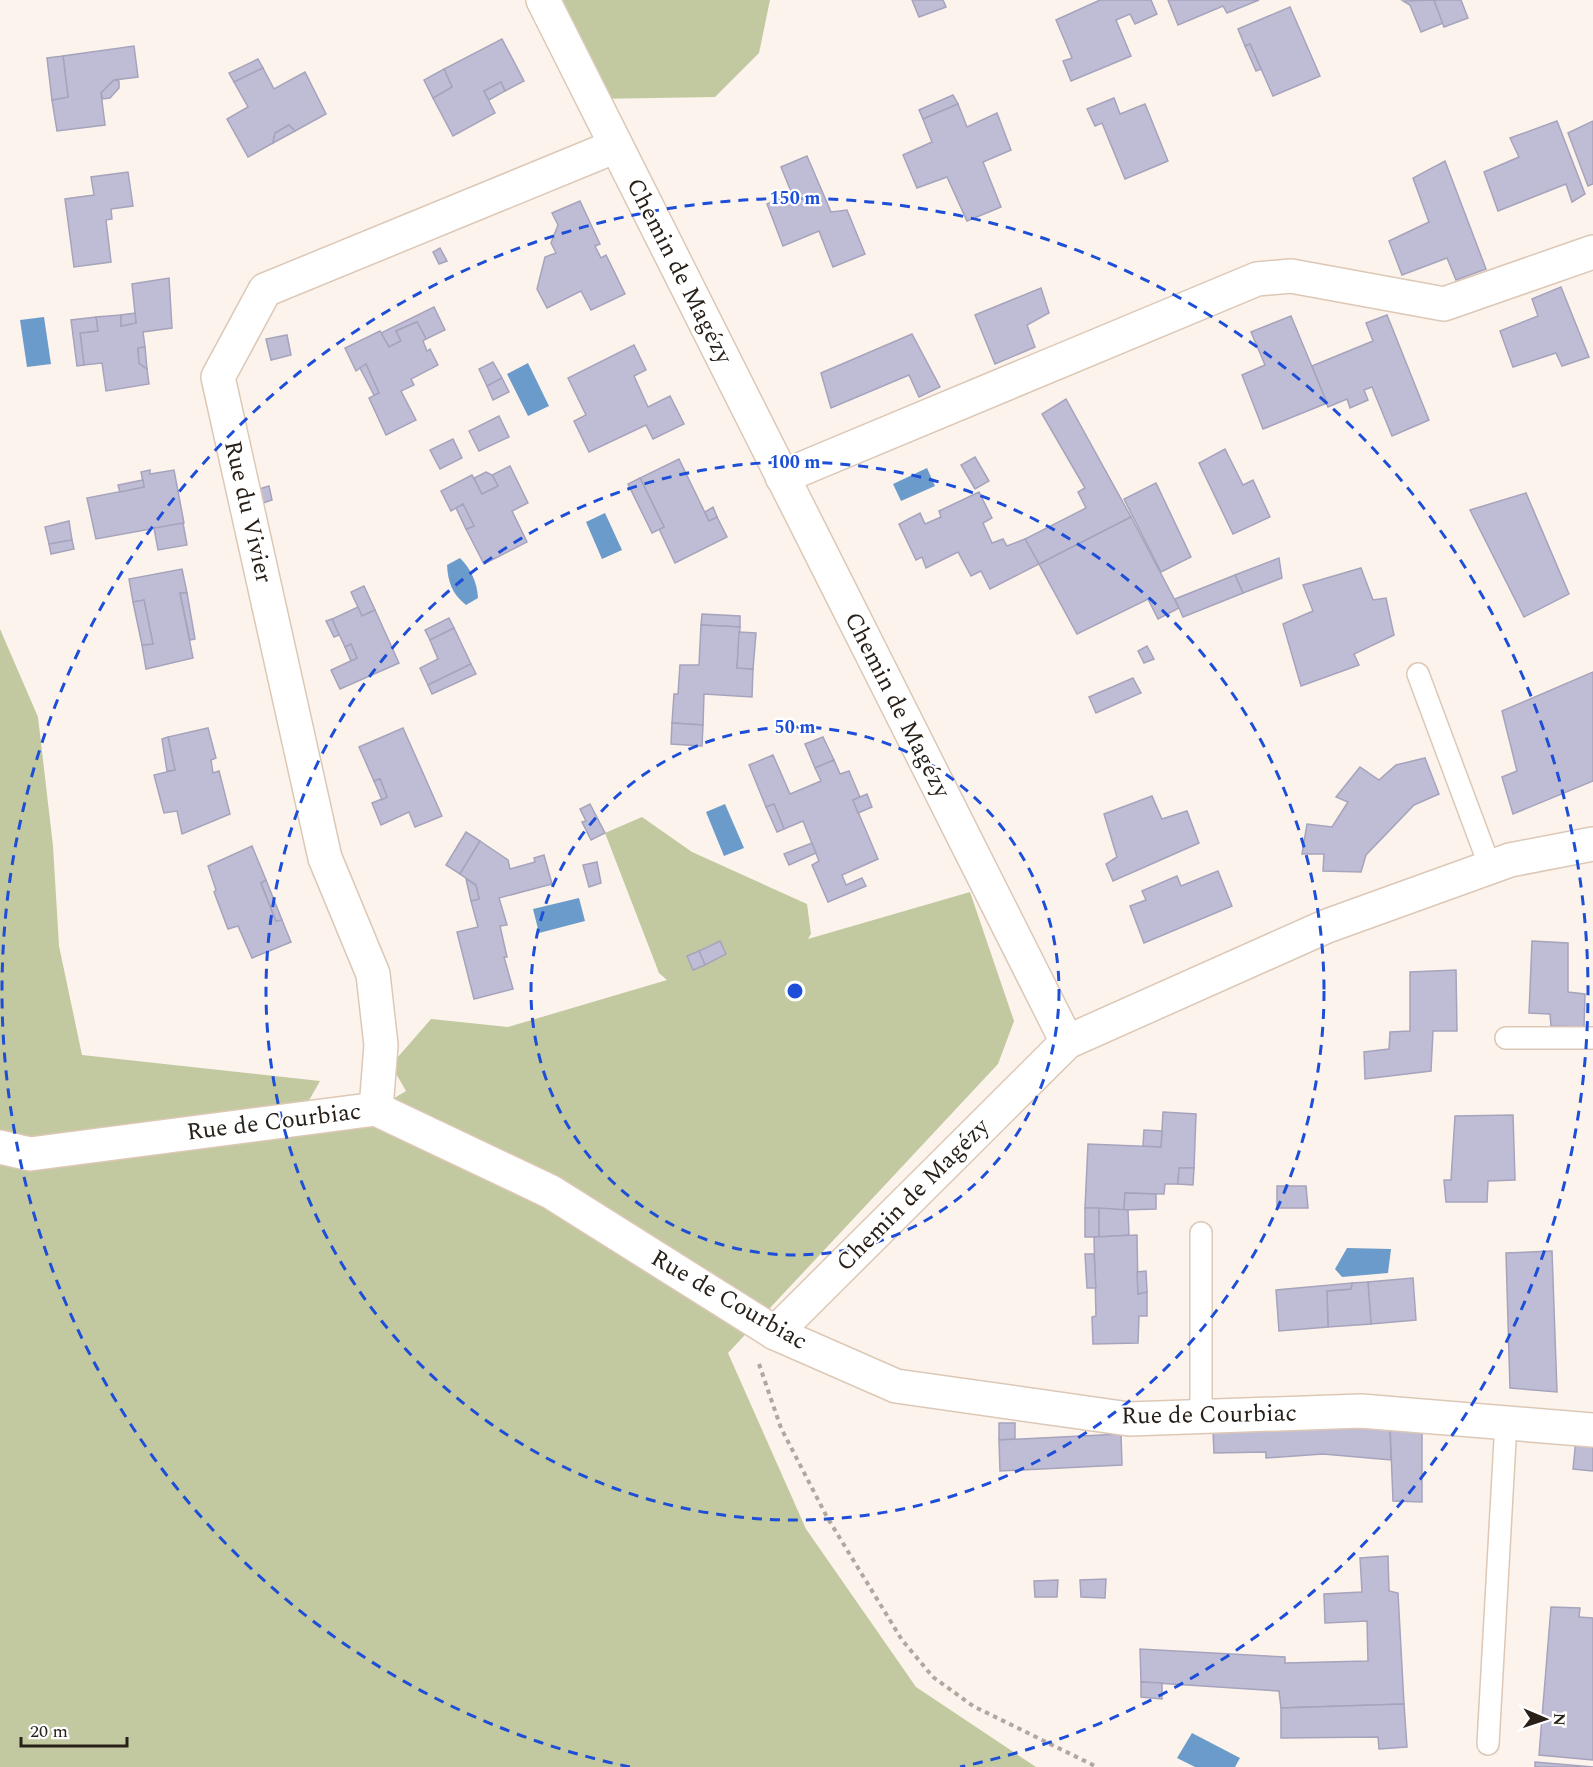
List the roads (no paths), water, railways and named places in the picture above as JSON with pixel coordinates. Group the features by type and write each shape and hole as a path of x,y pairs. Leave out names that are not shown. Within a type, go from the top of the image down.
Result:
{"street":[{"name":"Chemin de Magézy","path":"543,0 1067,1042 768,1328"},
{"name":"Rue du Vivier","path":"376,1109 381,1045 373,974 325,858 218,377 266,290 616,146"},
{"path":"782,477 1257,279 1291,276 1444,304 1593,252"},
{"path":"1067,1042 1327,926 1510,860 1593,844"},
{"name":"Rue de Courbiac","path":"0,1148 30,1154 376,1109 551,1192 768,1328 896,1386 1129,1419 1361,1411 1593,1430"}],"lane":[{"path":"1418,674 1490,867"},
{"path":"1506,1038 1593,1038"},
{"path":"1201,1233 1201,1417"},
{"path":"1488,1744 1506,1422"}],"water":[{"path":"44,317 51,364 27,367 20,320"},
{"path":"528,363 549,406 528,416 507,374"},
{"path":"927,468 935,486 901,501 893,484"},
{"path":"605,513 622,550 602,559 586,522"},
{"path":"460,558 473,576 478,598 466,605 454,592 447,565"},
{"path":"725,804 744,848 724,856 706,812"},
{"path":"579,898 585,921 539,933 533,909"},
{"path":"1347,1248 1391,1249 1388,1273 1342,1277 1335,1269"},
{"path":"1192,1733 1240,1758 1235,1767 1195,1767 1177,1758"}]}
